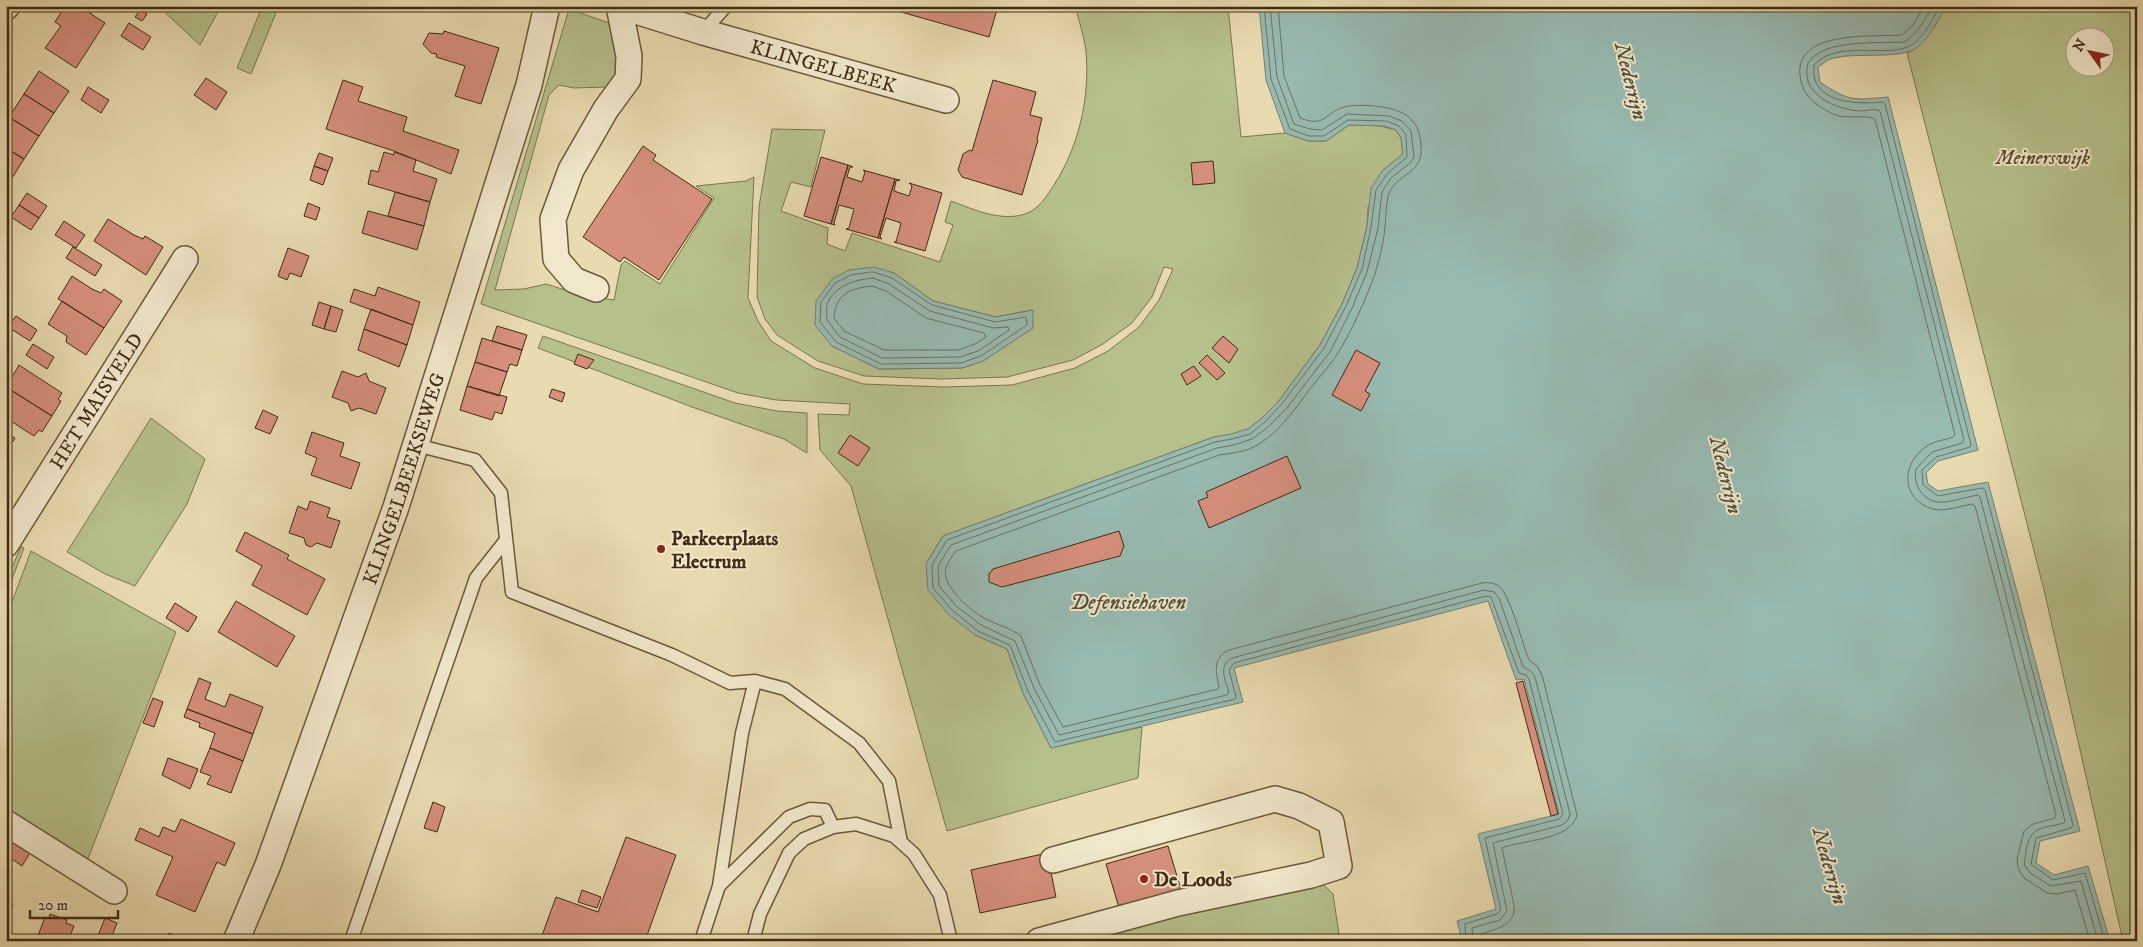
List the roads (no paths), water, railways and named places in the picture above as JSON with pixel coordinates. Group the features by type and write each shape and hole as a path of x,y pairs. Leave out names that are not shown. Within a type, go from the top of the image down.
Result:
{"street":[{"name":"KLINGELBEEKSEWEG","path":"236,941 268,865 416,445 529,85 547,6"},
{"name":"KLINGELBEEK","path":"596,289 574,280 556,259 553,218 571,170 606,109 628,79 629,56 620,6 703,32 946,100"},
{"name":"HET MAISVELD","path":"6,544 185,259"},
{"path":"1039,941 1178,902 1312,876 1339,866 1331,822 1299,806 1275,799 1053,860"},
{"path":"6,823 114,891"}],"lane":[{"path":"703,32 726,6"},
{"path":"416,445 475,460 501,493 512,592 672,655 730,683 755,681 785,689 859,743 889,781 901,842"},
{"path":"351,941 476,578 506,540"},
{"path":"701,941 720,886 742,733 755,681"},
{"path":"720,886 789,817 810,810 825,810 833,827"},
{"path":"753,941 760,914 789,853 804,839 833,827 856,824 894,836 914,854 940,895 952,941"}],"water":[{"path":"1259,6 1946,6 1930,33 1918,47 1900,54 1852,56 1829,60 1818,67 1820,82 1838,93 1852,98 1888,97 1978,450 1938,461 1926,473 1928,484 1938,491 1988,482 2080,831 2040,841 2036,863 2054,875 2088,866 2110,941 1462,941 1457,921 1496,909 1478,834 1559,814 1524,679 1516,680 1488,601 1234,668 1243,702 1051,748 1023,693 1007,649 975,635 948,614 928,590 926,564 943,536 1214,437 1248,429 1262,418 1278,402 1320,345 1342,304 1357,268 1367,226 1371,188 1383,170 1403,154 1401,138 1396,130 1385,126 1349,125 1326,141 1308,141 1285,133 1266,80"},
{"path":"874,267 894,273 933,301 996,317 1033,310 1033,328 983,361 962,368 879,369 832,346 815,325 816,301 832,279 849,270"}],"place":[{"name":"Parkeerplaats Electrum","path":"661,549"},
{"name":"De Loods","path":"1144,879"}],"water label":[{"name":"Nederrijn","path":"1631,81"},
{"name":"Nederrijn","path":"1726,475"},
{"name":"Defensiehaven","path":"1128,602"},
{"name":"Nederrijn","path":"1830,866"}],"park label":[{"name":"Meinerswijk","path":"2043,157"}]}
